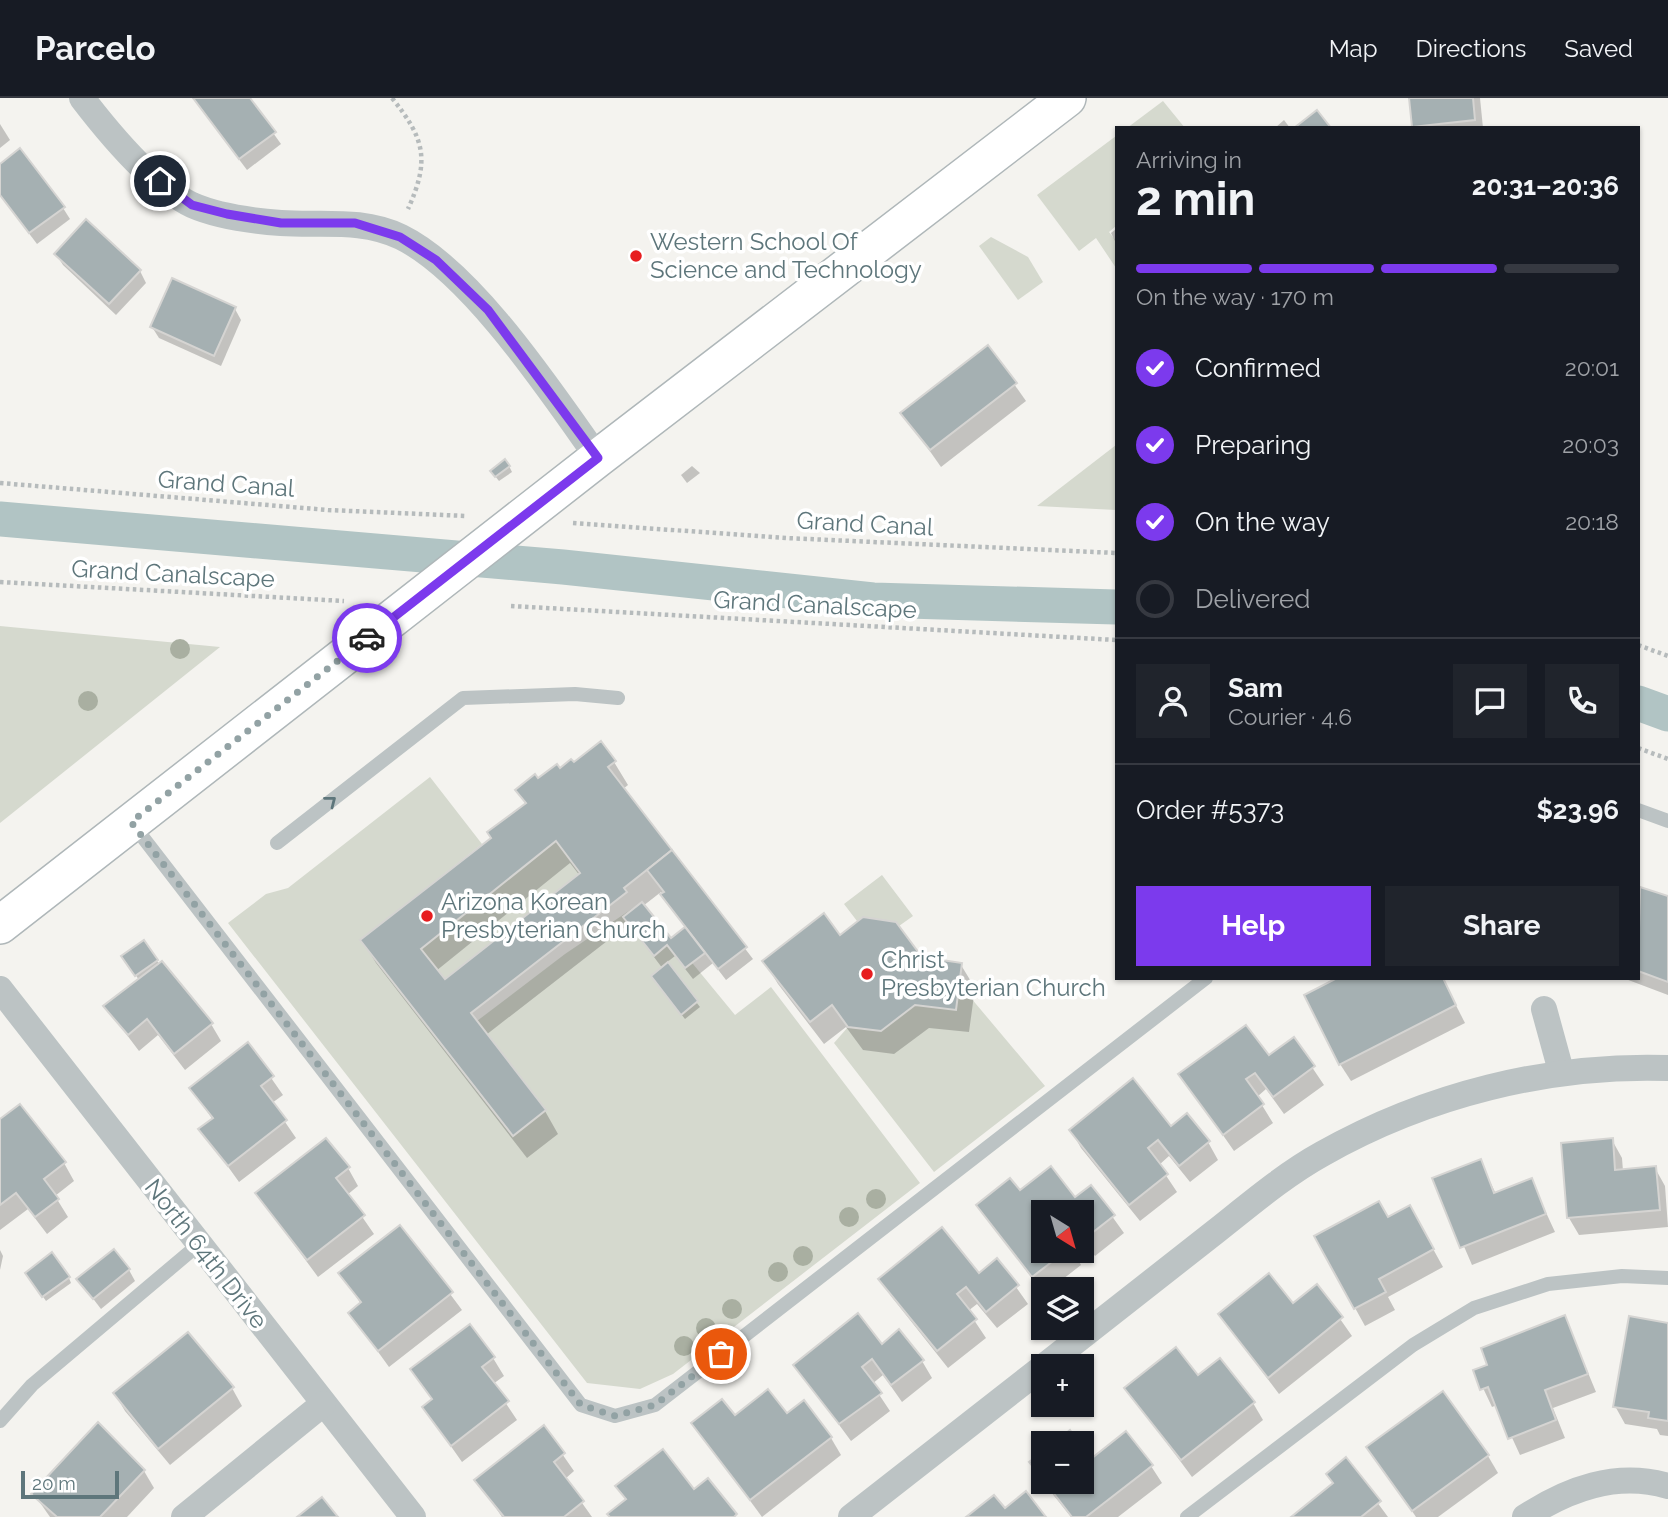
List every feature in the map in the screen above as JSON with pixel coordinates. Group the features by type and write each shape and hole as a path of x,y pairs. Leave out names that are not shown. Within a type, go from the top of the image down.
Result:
{"main road":[{"path":"0,925 598,458 1067,98"}],"street":[{"path":"82,98 110,134 144,169 192,205 281,223 355,223 400,237 436,260 488,310 598,458"},
{"name":"North 64th Drive","path":"0,989 413,1517"},
{"path":"1544,1009 1561,1071"},
{"path":"1060,1354 1320,1154 1381,1125 1446,1100 1561,1071 1668,1068"},
{"path":"852,1517 1031,1376"},
{"path":"184,1517 323,1404"},
{"path":"1525,1517 1564,1493 1618,1480 1668,1486"}],"lane":[{"path":"277,843 463,698 575,694 618,698"},
{"path":"1640,811 1668,821"},
{"path":"131,822 581,1405 615,1416 655,1405 1203,980"},
{"path":"0,1421 32,1385 198,1245"},
{"path":"1188,1517 1413,1345 1474,1308 1548,1283 1622,1276 1668,1279"}],"path":[{"path":"392,98 419,136 423,165 420,182 400,237"},
{"name":"Grand Canal","path":"0,483 328,510 449,515"},
{"name":"Grand Canal","path":"613,526 1115,553"},
{"name":"Grand Canalscape","path":"0,582 344,601"},
{"name":"Grand Canalscape","path":"511,606 1115,640"},
{"path":"1640,646 1668,656"},
{"path":"1640,749 1668,759"}],"shaded area":[{"path":"1163,101 1183,126 1130,126"},
{"path":"1115,137 1115,227 1109,232 1115,240 1115,266 1096,238 1079,251 1037,195"},
{"path":"991,237 1028,257 1043,282 1018,300 979,246"},
{"path":"1115,446 1115,510 1037,506"},
{"path":"0,626 220,647 0,823"},
{"path":"430,777 482,844 360,940 512,1136 546,1110 477,1021 565,954 642,902 735,1015 771,987 920,1183 673,1374 640,1389 587,1383 228,923 266,894 288,888"},
{"path":"556,841 580,873 445,979 421,949"},
{"path":"882,875 913,916 899,926 895,922 863,917 857,921 844,904"},
{"path":"960,985 1045,1086 934,1172 834,1043 848,1027 881,1031 915,1005 956,1010"}],"building":[{"path":"193,98 250,98 276,132 239,159"},
{"path":"1409,98 1473,98 1475,120 1412,126"},
{"path":"1317,110 1329,126 1297,126"},
{"path":"20,148 65,207 29,233 0,195 0,164"},
{"path":"86,219 141,270 109,304 54,254"},
{"path":"172,278 236,307 214,356 150,327"},
{"path":"988,345 1017,383 930,450 900,413"},
{"path":"505,459 510,466 495,477 490,471"},
{"name":"Arizona Korean Presbyterian Church","path":"601,741 616,761 608,767 672,850 624,888 627,892 471,1013 546,1110 513,1136 360,940 491,838 487,832 526,803 515,790 535,774 538,778 557,764 560,768 571,759 574,762","holes":["556,841 580,873 445,979 421,949"]},
{"path":"672,850 747,947 718,969 660,894 664,892 647,870"},
{"path":"1640,887 1668,896 1668,982 1640,972"},
{"path":"642,902 671,938 685,927 705,953 685,968 667,945 654,956 623,917"},
{"name":"Christ Presbyterian Church","path":"824,913 840,935 863,917 896,922 922,957 962,963 956,1010 915,1005 881,1031 848,1027 832,1005 810,1022 762,961"},
{"path":"144,940 158,960 135,976 121,956"},
{"path":"162,961 213,1023 174,1054 147,1019 128,1035 103,1006"},
{"path":"668,962 698,1001 681,1015 651,976"},
{"path":"1333,980 1444,980 1456,1005 1339,1065 1304,995"},
{"path":"1246,1025 1269,1055 1294,1037 1315,1066 1273,1097 1255,1073 1246,1079 1264,1104 1223,1135 1178,1074"},
{"path":"248,1042 274,1076 261,1086 287,1120 228,1166 198,1129 213,1118 189,1088"},
{"path":"1133,1078 1171,1126 1187,1113 1210,1141 1179,1166 1158,1140 1148,1148 1168,1174 1129,1205 1069,1130"},
{"path":"20,1104 66,1162 44,1179 59,1199 35,1217 16,1193 0,1205 0,1119"},
{"path":"326,1138 350,1167 336,1178 365,1215 307,1260 255,1193"},
{"path":"1613,1138 1615,1170 1656,1166 1660,1210 1567,1218 1561,1143"},
{"path":"1481,1159 1494,1193 1532,1178 1546,1214 1460,1248 1432,1178"},
{"path":"1051,1166 1075,1197 1091,1185 1115,1215 1094,1231 1094,1200 1031,1200 1031,1264 1049,1264 1032,1277 976,1205 1010,1178 1020,1190"},
{"path":"1379,1201 1388,1217 1410,1205 1434,1249 1379,1279 1386,1292 1354,1309 1314,1236"},
{"path":"400,1225 453,1292 378,1351 348,1313 361,1302 338,1273"},
{"path":"942,1227 979,1273 997,1258 1019,1285 986,1312 966,1287 957,1294 977,1319 937,1351 878,1279"},
{"path":"114,1249 130,1269 93,1299 76,1279"},
{"path":"52,1252 70,1277 42,1297 25,1273"},
{"path":"1269,1273 1293,1303 1317,1284 1343,1317 1268,1378 1218,1314"},
{"path":"858,1313 882,1344 899,1329 924,1360 891,1385 872,1359 862,1367 882,1393 839,1424 793,1365"},
{"path":"1565,1315 1588,1374 1545,1390 1556,1420 1508,1439 1488,1387 1480,1390 1473,1370 1487,1365 1481,1348"},
{"path":"1629,1316 1668,1323 1668,1421 1648,1418 1649,1412 1613,1407"},
{"path":"470,1324 495,1357 482,1367 509,1401 451,1446 422,1407 432,1399 410,1369"},
{"path":"188,1332 234,1387 158,1449 113,1393"},
{"path":"1176,1347 1198,1375 1220,1358 1255,1402 1181,1460 1124,1388"},
{"path":"768,1389 787,1413 804,1400 832,1437 750,1500 691,1423 722,1399 735,1415"},
{"path":"1443,1391 1489,1455 1412,1511 1366,1447"},
{"path":"98,1422 145,1470 100,1517 57,1517 31,1494"},
{"path":"544,1425 565,1453 554,1462 584,1501 564,1517 504,1517 474,1480"},
{"path":"1126,1431 1153,1465 1086,1517 1072,1517 1054,1494 1094,1494 1094,1456"},
{"path":"663,1449 694,1489 708,1478 737,1514 734,1517 610,1517 607,1514 626,1499 615,1486"},
{"path":"1346,1457 1381,1501 1361,1517 1291,1517 1333,1483 1326,1474"},
{"path":"1026,1491 1046,1517 966,1517 994,1495 1005,1508"},
{"path":"322,1497 338,1517 297,1517"}],"waterway":[{"path":"0,519 563,567 873,600 1115,607"},
{"path":"1640,704 1668,714"}],"way so far":[{"path":"367,638 131,822 581,1405 615,1416 655,1405 721,1354"}],"place":[{"name":"Western School Of Science and Technology","path":"636,256"},
{"name":"Arizona Korean Presbyterian Church","path":"427,916"},
{"name":"Christ Presbyterian Church","path":"867,974"}],"route":[{"path":"160,181 192,205 227,214 281,223 355,223 400,237 436,260 488,310 598,458 367,638"}]}
